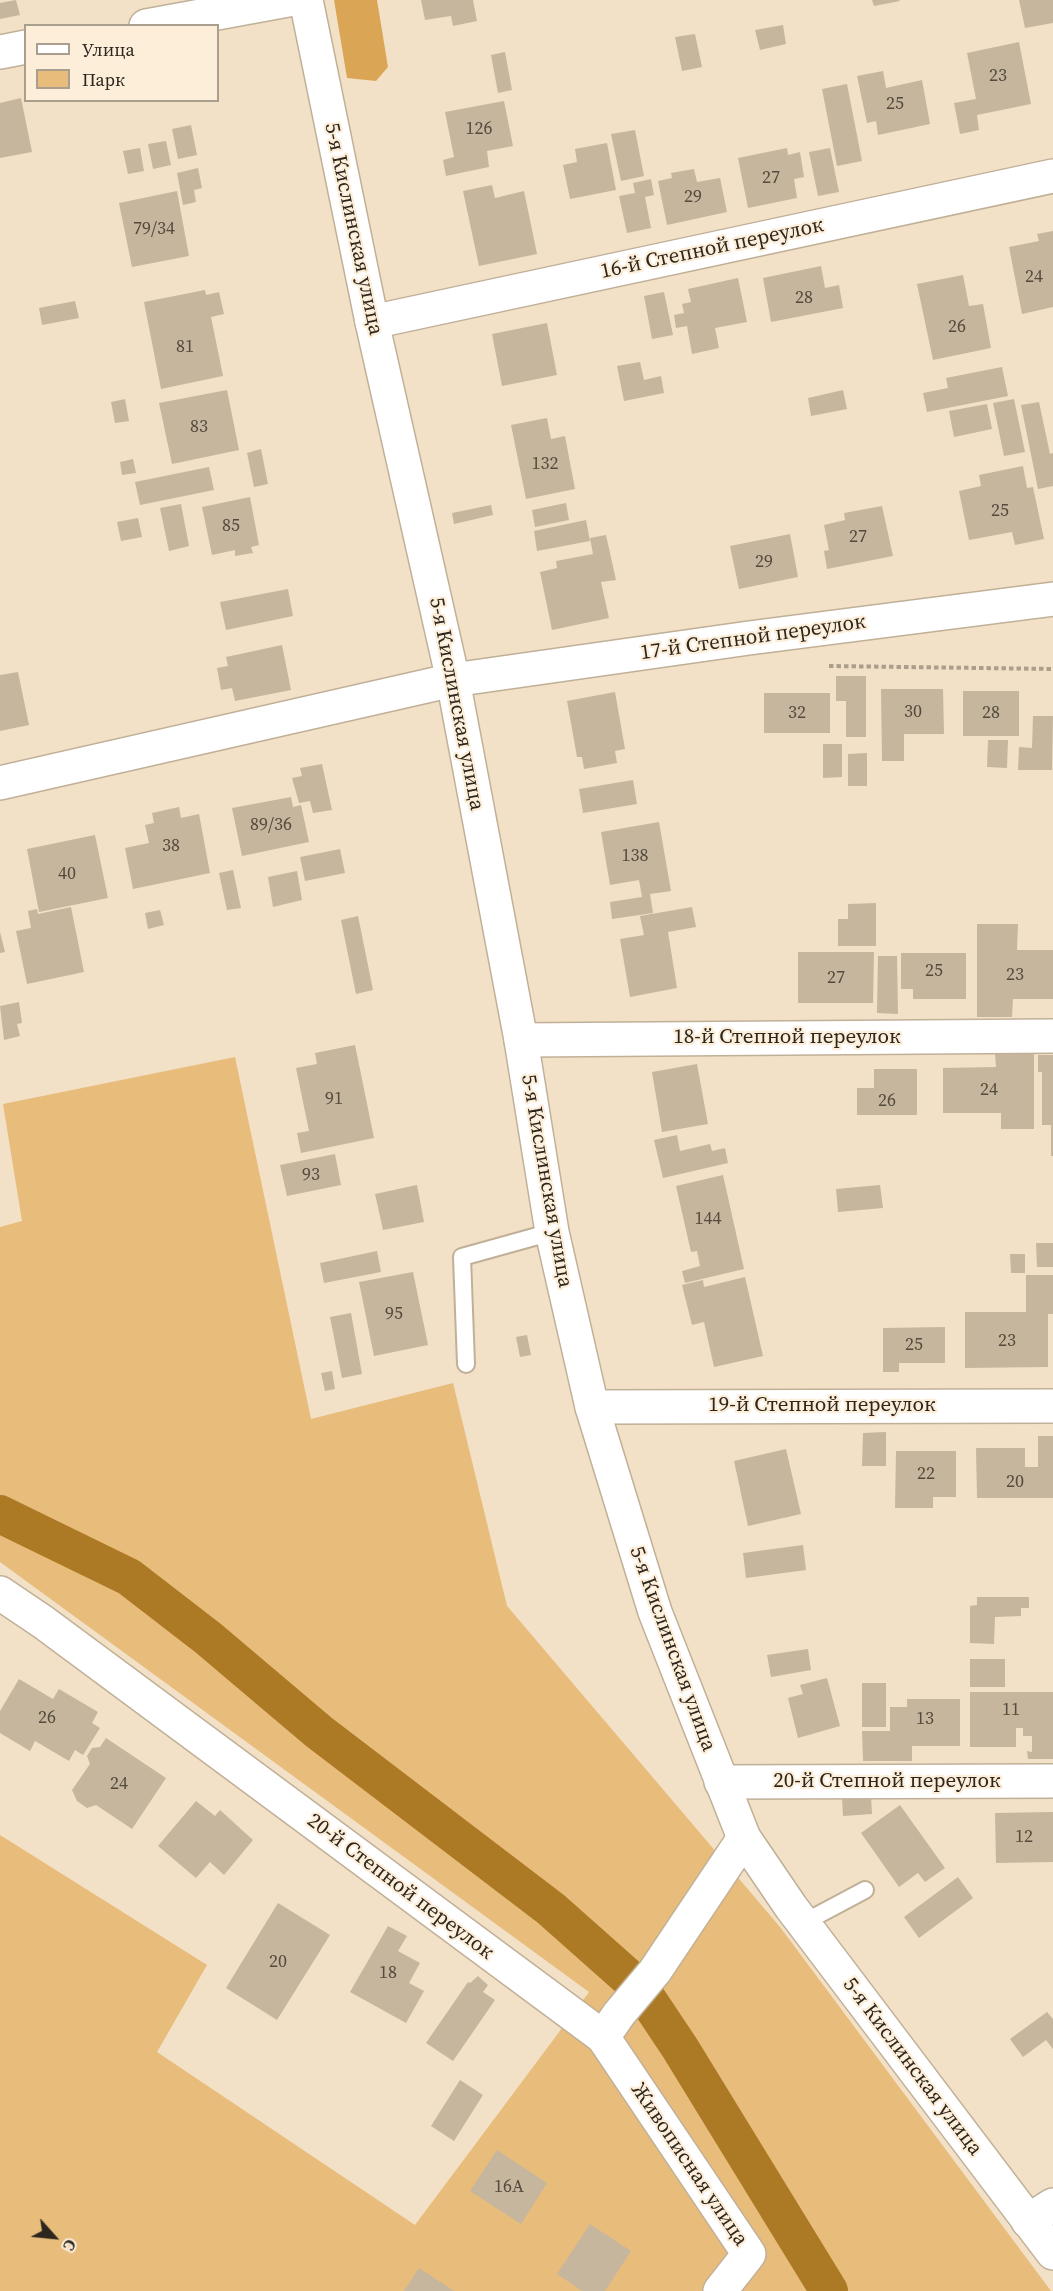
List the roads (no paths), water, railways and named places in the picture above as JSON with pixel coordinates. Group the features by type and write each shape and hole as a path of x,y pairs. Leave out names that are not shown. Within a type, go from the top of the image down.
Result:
{"street":[{"path":"157,24 288,0"},
{"name":"5-я Кислинская улица","path":"306,0 372,322 453,680 521,1040 552,1233 592,1407 655,1612 744,1838 803,1923 1041,2213 1053,2253"},
{"path":"0,52 24,47"},
{"name":"16-й Степной переулок","path":"372,322 1053,176"},
{"name":"17-й Степной переулок","path":"0,783 453,680 748,638 1053,599"},
{"name":"18-й Степной переулок","path":"521,1040 1053,1036"},
{"name":"19-й Степной переулок","path":"592,1407 1053,1406"},
{"name":"20-й Степной переулок","path":"0,1593 43,1622 603,2037"},
{"name":"20-й Степной переулок","path":"721,1782 1053,1781"},
{"path":"603,2037 655,1971 744,1838"},
{"name":"Живописная улица","path":"603,2037 749,2254 720,2291"}],"lane":[{"path":"466,1364 462,1257 552,1233"},
{"path":"803,1923 865,1890"}],"waterway":[{"path":"0,1514 129,1577 208,1638 319,1732 551,1909 640,1988 680,2048 829,2291"}]}
